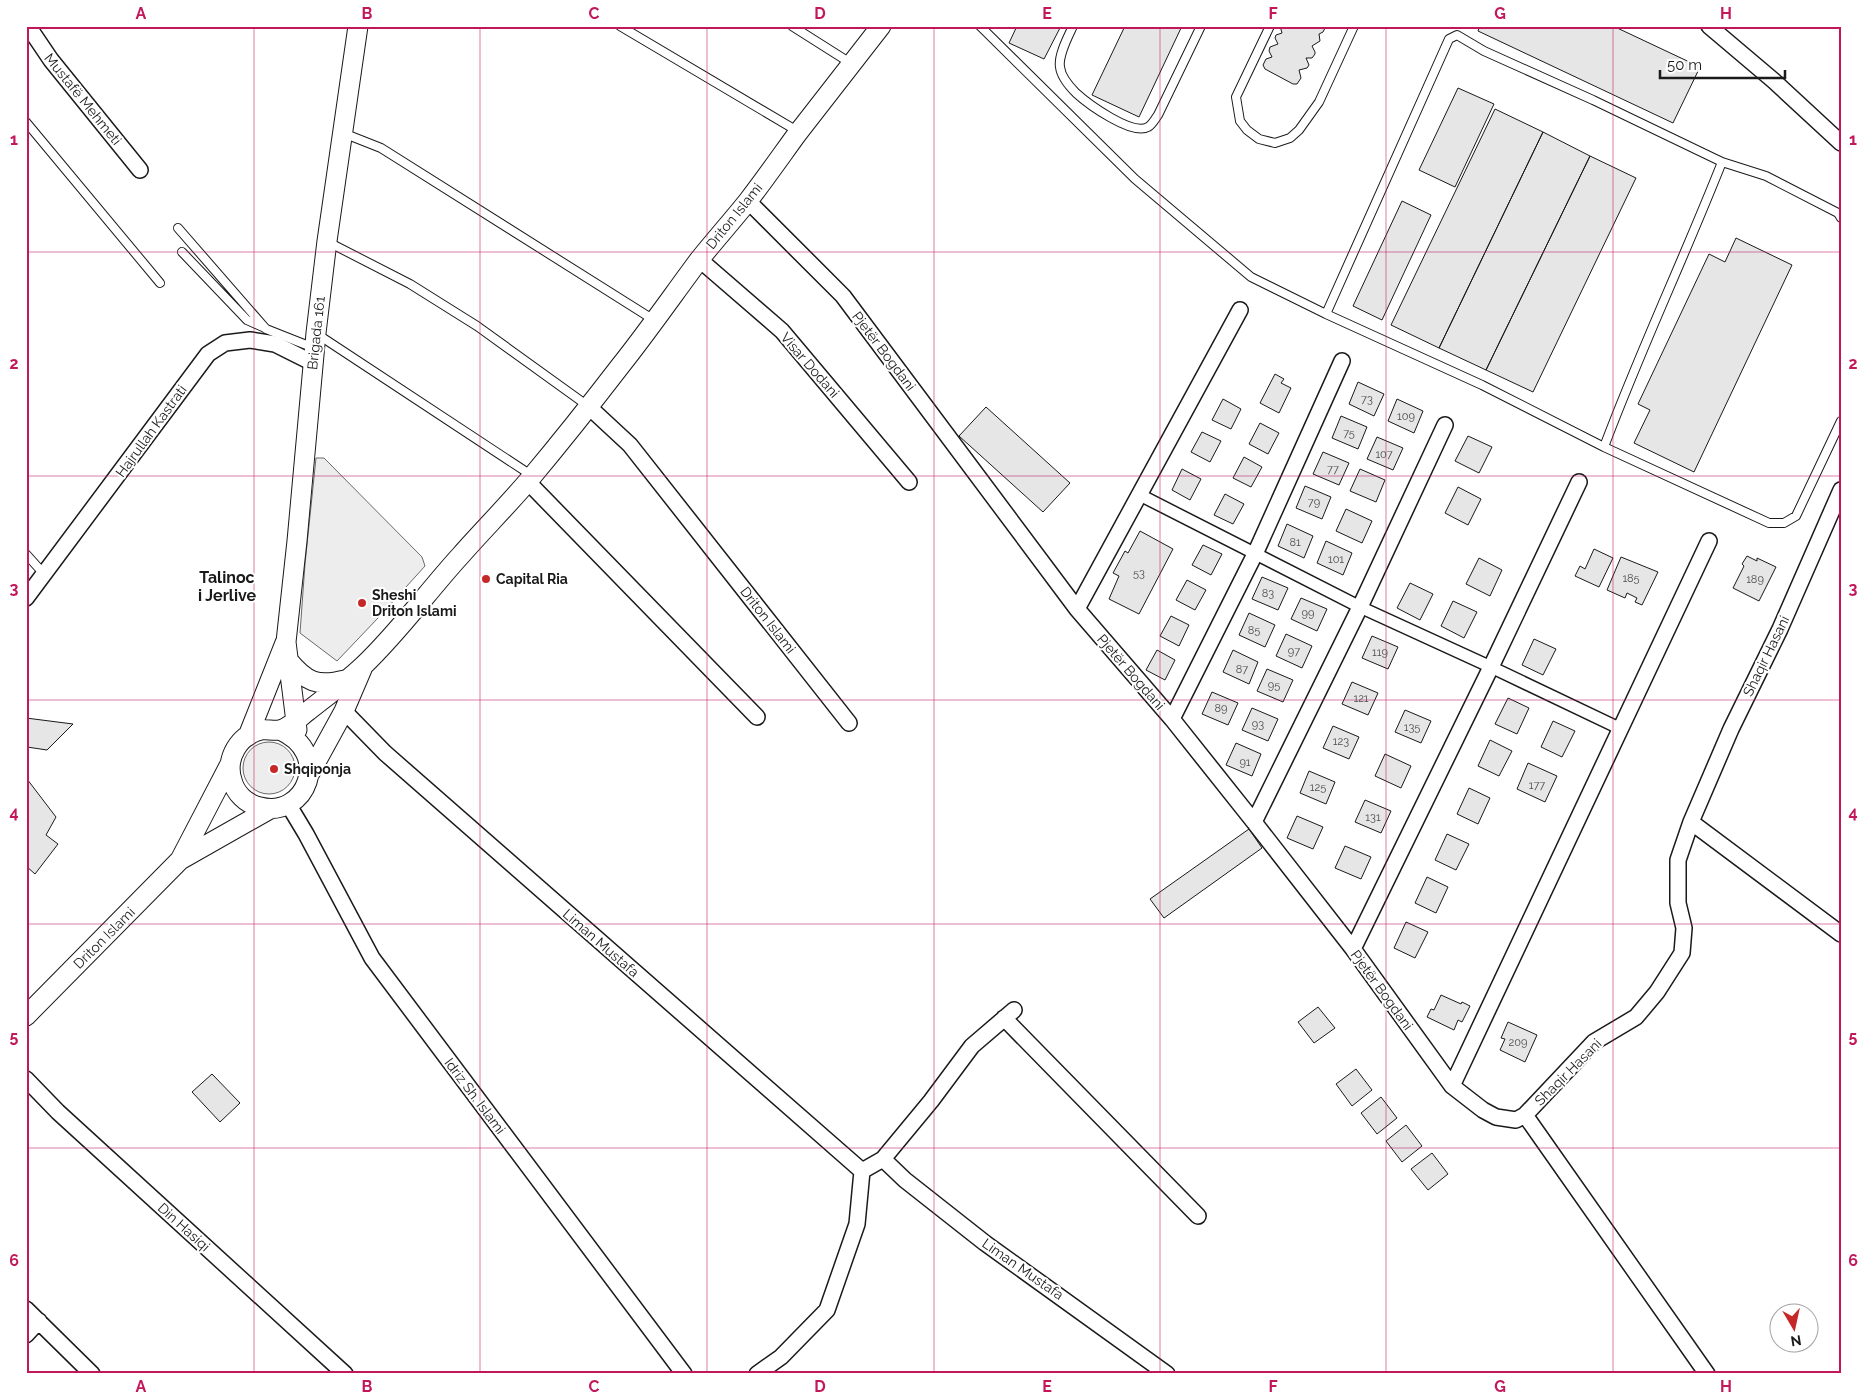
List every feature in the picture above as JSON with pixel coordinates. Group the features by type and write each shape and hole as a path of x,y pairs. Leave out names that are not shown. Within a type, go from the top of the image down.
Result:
{"street":[{"name":"Mustafë Mehmeti","path":"28,26 51,60 140,170"},
{"name":"Brigada 161","path":"288,725 287,651 314,348 327,241 358,26"},
{"name":"Driton Islami","path":"288,725 364,665 530,479 748,201 880,26"},
{"path":"1708,26 1774,81 1841,143"},
{"name":"Pjetër Bogdani","path":"748,201 843,296 1077,609 1172,719 1254,822 1353,949 1452,1086 1483,1110 1496,1117 1516,1120 1525,1115"},
{"name":"Visar Dodani","path":"700,260 782,331 908,482"},
{"path":"1077,609 1240,310"},
{"name":"Hajrullah Kastrati","path":"26,598 208,354 225,343 250,340 314,348"},
{"path":"1172,719 1255,554 1342,361"},
{"name":"Driton Islami","path":"588,406 630,445 849,723"},
{"path":"1254,822 1360,607 1445,425"},
{"path":"530,479 757,718"},
{"path":"1353,949 1579,482"},
{"name":"Shaqir Hasani","path":"1525,1115 1594,1042 1636,1017 1657,992 1682,953 1684,928 1678,903 1678,860 1691,822 1731,729 1780,629 1841,490"},
{"path":"1140,495 1360,607 1621,729"},
{"path":"1452,1086 1709,541"},
{"name":"Brigada 161","path":"248,736 287,651"},
{"path":"287,651 298,672 317,683 331,684 346,680"},
{"name":"Driton Islami","path":"26,1016 180,860 300,794 344,711 364,665"},
{"name":"Liman Mustafa","path":"344,711 385,753 862,1171"},
{"path":"248,736 258,730 288,725 291,735 300,742 306,751 310,773"},
{"name":"Driton Islami","path":"180,860 230,764 233,753 239,743 248,736"},
{"path":"230,764 232,780 240,795 249,803 259,807 279,806"},
{"name":"Idriz Sh. Islami","path":"279,806 306,834 372,958 684,1374"},
{"path":"1691,822 1841,934"},
{"path":"757,1374 780,1357 827,1310 857,1224 862,1171 882,1159 931,1101 972,1046 1009,1014 1198,1216"},
{"name":"Din Hasiqi","path":"26,1079 58,1112 345,1374"},
{"path":"1525,1115 1707,1374"},
{"name":"Liman Mustafa","path":"882,1159 905,1180 986,1243 1167,1374"},
{"path":"26,1309 92,1374"},
{"path":"26,1335 39,1321"}],"lane":[{"path":"620,26 799,132"},
{"path":"792,26 852,64"},
{"path":"980,26 1135,180 1251,277 1326,314 1482,385 1604,447 1769,523 1784,523 1796,516 1841,421"},
{"path":"1073,26 1062,53 1060,66 1066,81 1076,93 1102,113 1137,130 1148,127 1158,116 1201,26"},
{"path":"1270,26 1236,97 1240,121 1247,130 1259,139 1275,143 1290,138 1300,130 1319,102 1354,26"},
{"path":"1326,314 1449,39 1457,35 1484,51 1593,100 1722,162 1766,176 1838,213 1841,218"},
{"path":"26,122 160,283"},
{"path":"343,133 381,148 654,321"},
{"path":"1604,447 1624,393 1722,162"},
{"path":"178,228 266,329"},
{"path":"327,241 410,284 461,316 588,406"},
{"path":"182,252 246,320 314,348 530,479"},
{"path":"26,554 44,574"}],"shaded area":[{"path":"316,458 324,458 422,557 425,566 337,661 300,633"},
{"path":"264,742 274,742 288,749 295,763 295,773 288,787 274,794 264,794 254,790 247,783 243,773 243,763 247,753 254,746"}],"building":[{"path":"1017,26 1061,26 1044,59 1009,43"},
{"path":"1125,26 1182,26 1139,117 1092,95"},
{"path":"1280,26 1326,26 1323,32 1319,34 1320,41 1312,46 1315,54 1312,58 1306,58 1309,65 1307,68 1299,70 1301,78 1297,84 1293,84 1265,69 1263,65 1266,59 1272,57 1269,51 1270,47 1278,44 1275,38 1276,35 1282,33"},
{"path":"1480,26 1613,26 1700,67 1673,123 1478,31"},
{"path":"1458,88 1494,104 1455,187 1419,170"},
{"path":"1495,109 1543,132 1439,348 1391,325"},
{"path":"1543,132 1590,156 1486,370 1439,348"},
{"path":"1590,156 1636,178 1533,392 1486,370"},
{"path":"1402,201 1431,215 1382,320 1353,306"},
{"path":"1736,238 1792,265 1694,472 1634,443 1650,410 1638,404 1709,254 1725,262"},
{"path":"1275,374 1284,379 1281,383 1291,388 1279,413 1260,403"},
{"path":"1358,382 1384,394 1374,416 1349,404"},
{"path":"1223,399 1241,409 1231,429 1212,420"},
{"path":"1397,399 1423,411 1414,433 1388,421"},
{"path":"986,407 1070,483 1043,512 959,436"},
{"path":"1341,416 1367,427 1358,449 1332,438"},
{"path":"1260,423 1279,433 1268,454 1249,444"},
{"path":"1202,432 1221,441 1210,462 1191,452"},
{"path":"1468,436 1492,447 1479,473 1455,461"},
{"path":"1377,437 1403,448 1393,470 1367,459"},
{"path":"1323,452 1349,463 1339,485 1313,474"},
{"path":"1244,457 1262,467 1251,487 1233,478"},
{"path":"1182,469 1201,479 1190,500 1172,490"},
{"path":"1360,469 1385,480 1376,502 1350,491"},
{"path":"1305,486 1331,497 1322,519 1296,508"},
{"path":"1458,487 1481,499 1468,525 1445,513"},
{"path":"1225,494 1244,504 1233,524 1214,515"},
{"path":"1346,509 1372,521 1362,543 1336,531"},
{"path":"1287,524 1313,536 1304,558 1278,546"},
{"path":"1140,531 1173,549 1139,614 1109,599 1119,576 1113,573 1125,551 1128,553"},
{"path":"1326,541 1352,553 1343,575 1317,563"},
{"path":"1203,545 1222,554 1211,575 1192,565"},
{"path":"1594,549 1613,558 1599,587 1575,576 1580,566 1585,569"},
{"path":"1747,556 1757,561 1757,558 1776,567 1759,601 1733,588"},
{"path":"1621,557 1658,572 1642,605 1635,602 1637,598 1627,593 1625,598 1607,590"},
{"path":"1479,558 1502,570 1490,596 1466,584"},
{"path":"1262,577 1288,588 1278,610 1252,599"},
{"path":"1187,580 1206,590 1195,610 1176,600"},
{"path":"1410,583 1433,594 1420,620 1397,608"},
{"path":"1301,598 1327,609 1317,631 1291,619"},
{"path":"1453,601 1477,612 1464,638 1441,626"},
{"path":"1249,613 1275,625 1265,647 1239,635"},
{"path":"1171,616 1189,625 1179,646 1160,636"},
{"path":"1286,634 1312,646 1302,668 1276,656"},
{"path":"1372,636 1398,647 1388,669 1362,658"},
{"path":"1534,639 1556,649 1543,675 1522,665"},
{"path":"1157,650 1175,660 1165,680 1146,670"},
{"path":"1233,650 1258,662 1249,684 1223,672"},
{"path":"1267,669 1293,680 1283,702 1257,691"},
{"path":"1352,682 1378,693 1368,715 1342,704"},
{"path":"1212,692 1238,703 1228,725 1202,714"},
{"path":"1508,698 1529,708 1517,734 1495,724"},
{"path":"1252,708 1278,719 1268,741 1242,730"},
{"path":"1405,710 1431,721 1421,743 1395,732"},
{"path":"26,718 73,724 47,750 27,747 27,779 56,817 46,835 58,844 35,874 26,866"},
{"path":"1553,721 1575,731 1562,757 1541,747"},
{"path":"1333,726 1359,737 1349,759 1323,748"},
{"path":"1490,740 1512,751 1499,776 1478,766"},
{"path":"1236,743 1261,754 1252,776 1226,765"},
{"path":"1385,754 1411,766 1401,788 1375,776"},
{"path":"1528,763 1557,776 1545,802 1517,789"},
{"path":"1309,771 1335,782 1326,804 1300,793"},
{"path":"1469,788 1490,798 1478,824 1457,814"},
{"path":"1365,800 1391,811 1381,833 1355,822"},
{"path":"1297,816 1323,827 1313,849 1287,838"},
{"path":"1249,829 1262,848 1164,918 1150,899"},
{"path":"1447,834 1469,844 1456,870 1435,860"},
{"path":"1345,846 1371,857 1361,879 1335,868"},
{"path":"1427,877 1448,887 1436,913 1415,903"},
{"path":"1406,922 1428,932 1415,958 1394,948"},
{"path":"1441,995 1470,1006 1462,1022 1458,1020 1454,1030 1427,1017 1431,1009 1434,1010"},
{"path":"1318,1007 1335,1028 1314,1043 1298,1022"},
{"path":"1508,1022 1537,1035 1525,1062 1500,1050 1505,1039 1501,1038"},
{"path":"1356,1069 1372,1090 1352,1106 1336,1084"},
{"path":"212,1074 240,1103 220,1122 192,1092"},
{"path":"1381,1097 1397,1118 1377,1134 1361,1113"},
{"path":"1406,1125 1422,1146 1402,1162 1386,1141"},
{"path":"1432,1153 1448,1174 1428,1190 1411,1169"}],"place":[{"name":"Capital Ria","path":"486,579"},
{"name":"Sheshi Driton Islami","path":"362,603"},
{"name":"Shqiponja","path":"274,769"}],"district":[{"name":"Talinoc i Jerlive","path":"227,586"}]}
